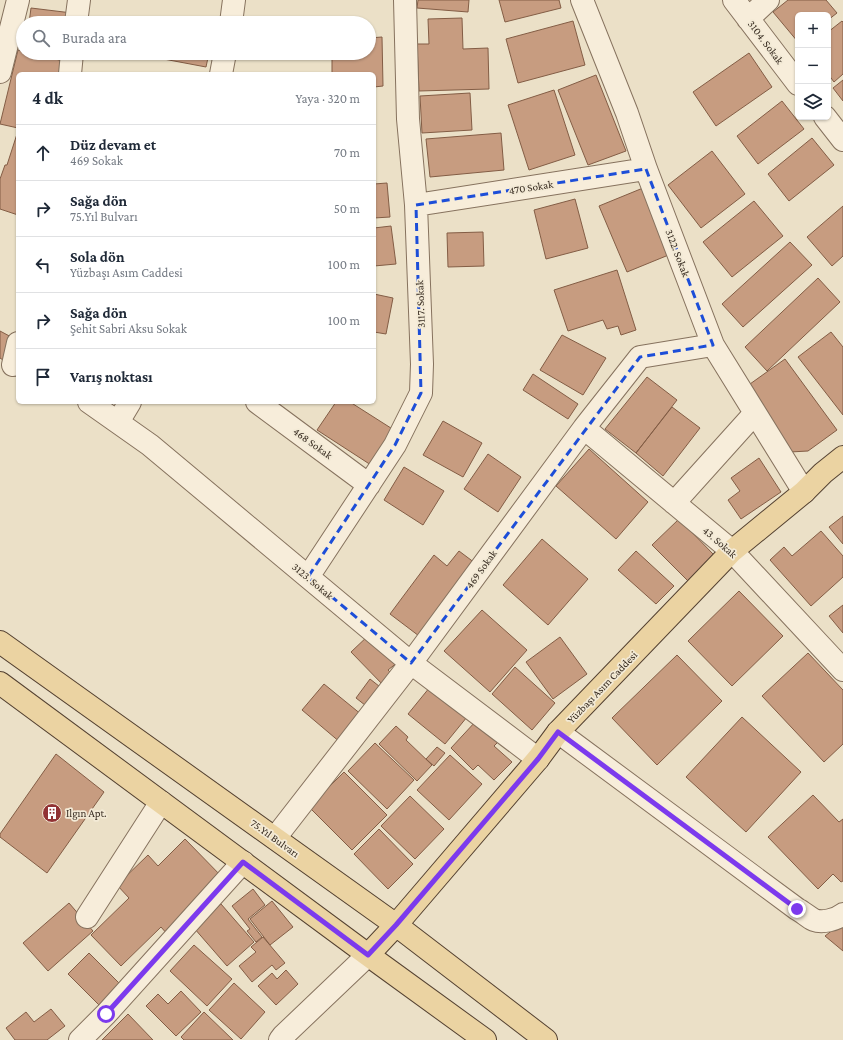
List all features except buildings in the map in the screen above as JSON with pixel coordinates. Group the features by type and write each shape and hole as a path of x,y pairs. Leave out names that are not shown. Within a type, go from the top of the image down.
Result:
{"main road":[{"name":"Yüzbaşı Asım Caddesi","path":"368,955 396,925 538,759 558,732 732,551 804,492 823,472 843,457"},
{"name":"75.Yıl Bulvarı","path":"0,642 396,925 546,1040"},
{"path":"0,683 485,1040"}],"street":[{"path":"0,72 18,0"},
{"path":"77,16 79,0"},
{"path":"232,16 234,0"},
{"name":"3117. Sokak","path":"308,577 395,445 421,393 422,364 416,205 408,119 405,0"},
{"name":"3122. Sokak","path":"582,0 627,113 646,169 714,345 804,492"},
{"name":"3104. Sokak","path":"734,0 795,80"},
{"path":"748,19 768,0"},
{"path":"70,72 71,60"},
{"path":"221,72 224,60"},
{"path":"827,120 843,140"},
{"name":"470 Sokak","path":"416,205 646,169"},
{"name":"469 Sokak","path":"275,838 411,664 584,428 640,357 714,345"},
{"path":"10,365 16,348"},
{"name":"3123. Sokak","path":"92,404 150,445 411,664 538,759"},
{"path":"118,422 129,404"},
{"name":"468 Sokak","path":"260,404 369,485"},
{"path":"674,503 755,413"},
{"name":"43. Sokak","path":"584,428 732,551 843,670"},
{"path":"558,732 815,921 826,921 840,917 843,914"},
{"path":"87,917 161,802"},
{"path":"80,1040 106,1014 243,862"},
{"name":"Yüzbaşı Asım Caddesi","path":"280,1040 368,955"}],"highlighted area":[{"path":"646,169 713,345 640,357 411,663 308,577 395,445 421,393 416,205"}],"place":[{"name":"Ilgın Apt.","path":"52,813"}],"route":[{"path":"106,1014 243,862 368,955 396,925 538,759 558,732 797,909"}]}
